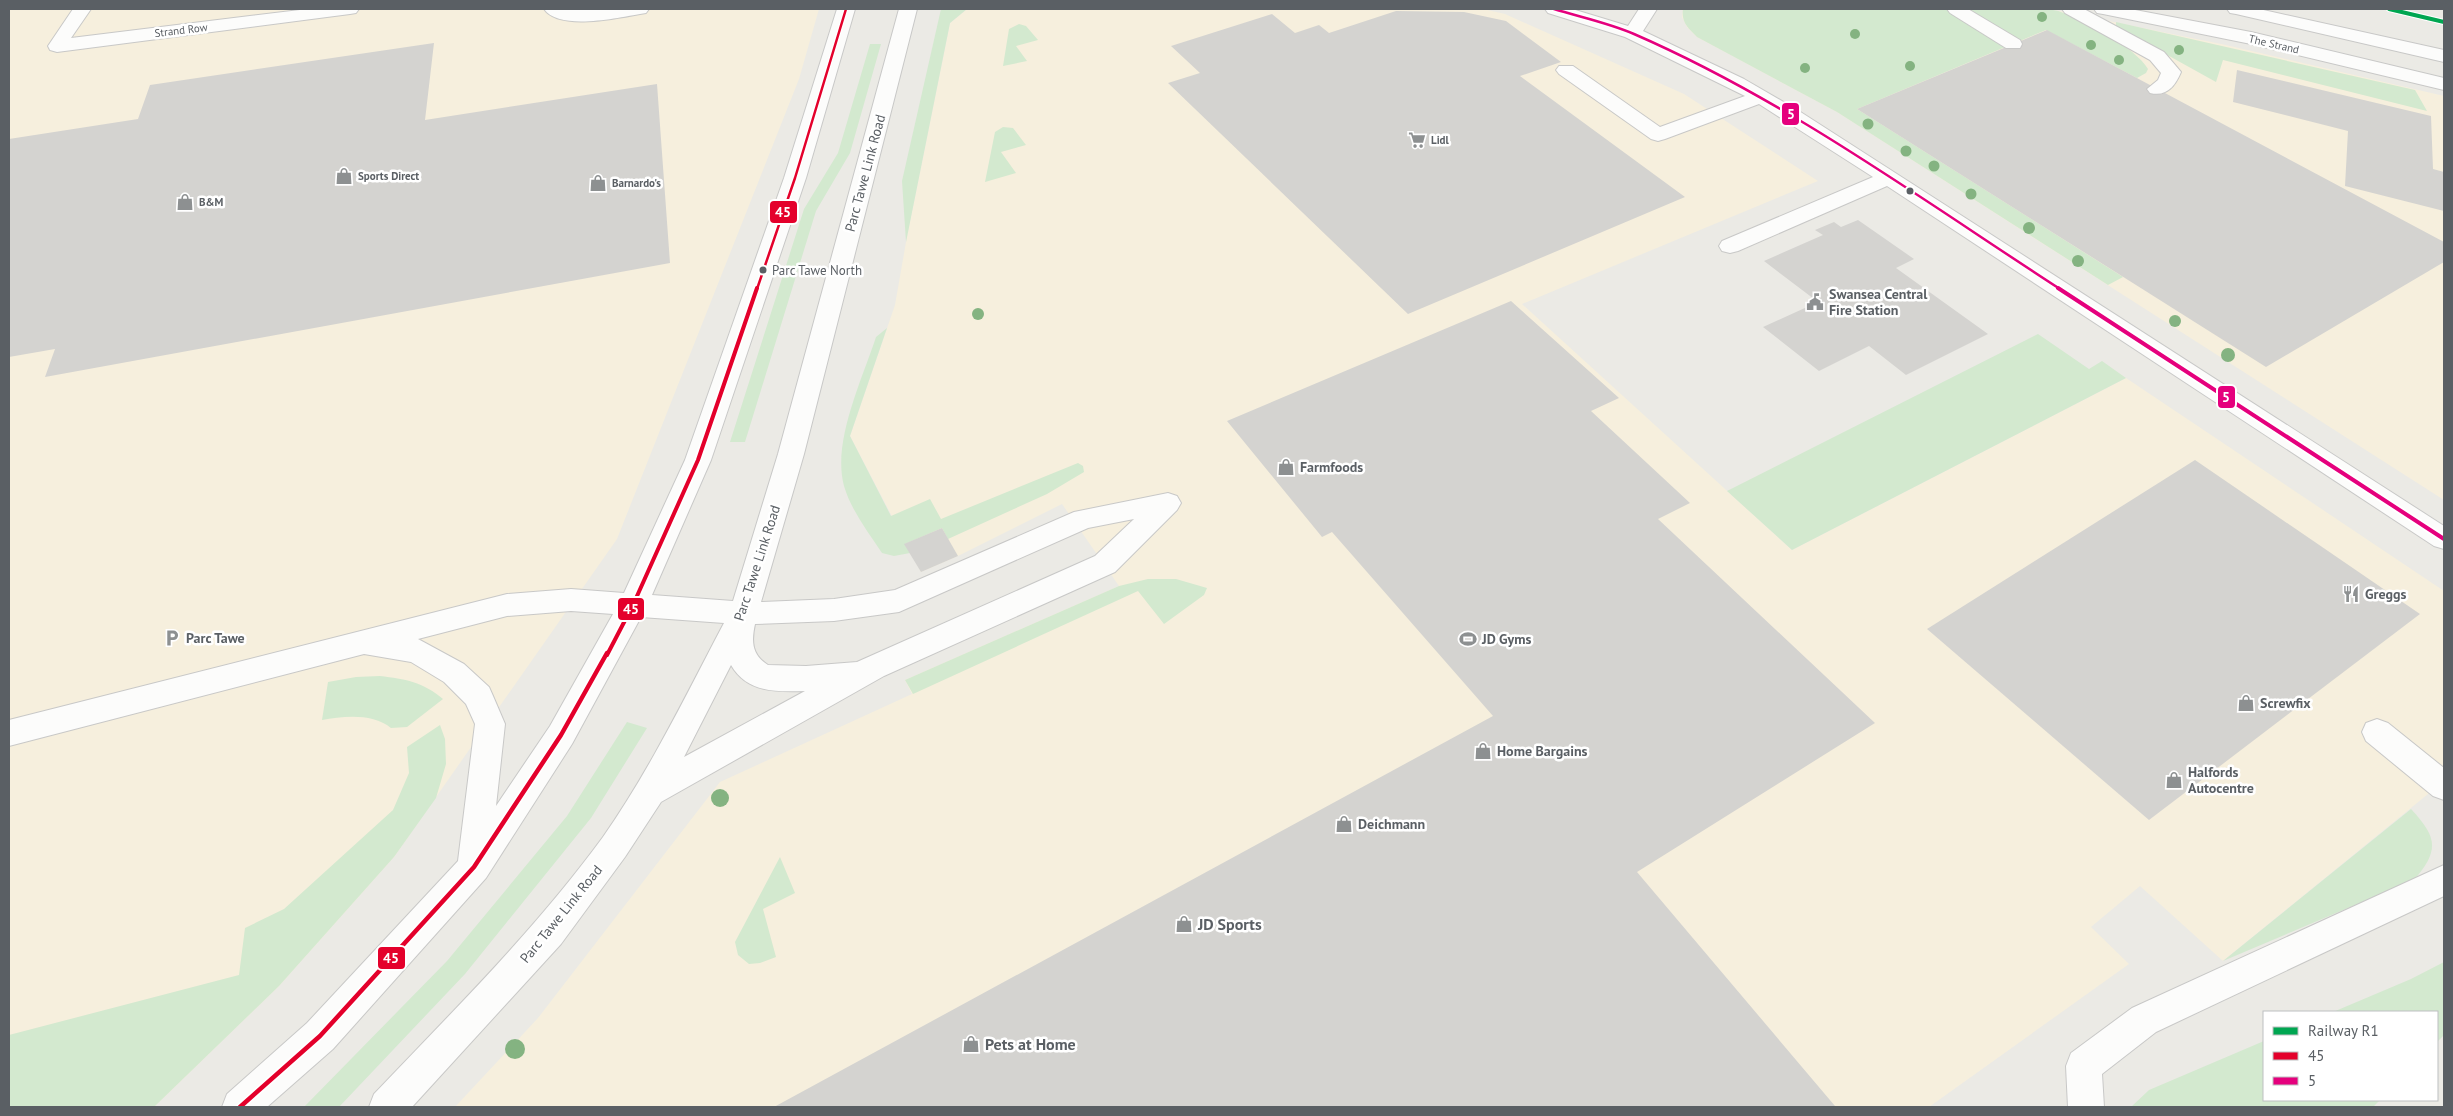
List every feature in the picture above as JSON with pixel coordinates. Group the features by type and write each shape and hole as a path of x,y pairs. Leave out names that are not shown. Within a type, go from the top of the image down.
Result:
{"street":[{"name":"Strand Row","path":"82,9 57,46 350,9"},
{"path":"553,9 558,12 591,16 640,9"},
{"path":"240,1107 320,1036 474,867 562,735 633,605 698,460 796,178 846,9"},
{"name":"Parc Tawe Link Road","path":"387,1107 549,933 614,847 650,792 744,613 792,454 908,9"},
{"path":"1554,9 1632,33 1737,83 1760,96 2444,539"},
{"path":"1632,33 1648,9"},
{"path":"1956,9 2013,44"},
{"path":"2070,9 2157,56 2171,72 2166,83 2157,89"},
{"name":"The Strand","path":"2104,9 2250,38 2444,84"},
{"path":"2236,9 2444,56"},
{"path":"1566,70 1658,135 1760,96"},
{"path":"1730,246 1888,178"},
{"path":"9,733 356,642 507,605 537,601 571,600 744,613 834,610 899,601 1083,519 1168,503 1105,564 874,667 650,792"},
{"path":"744,613 737,643 745,663 762,676 797,678 838,676 874,667"},
{"path":"356,642 417,650 454,673 478,696 490,724 474,867"},
{"path":"2377,732 2444,786"},
{"path":"2086,1107 2084,1066 2144,1020 2444,880"}],"shaded area":[{"name":"Parc Tawe","path":"9,9 819,9 799,79 617,539 394,857 279,986 154,1107 9,1107"},
{"name":"Parc Tawe North","path":"967,9 1483,9 1505,14 1684,94 1818,181 1522,304 1792,550 2126,378 2444,591 2444,781 2223,961 2140,886 2091,927 2129,964 1929,1107 455,1107 538,1018 720,782 912,694 905,680 1119,586 1062,504 958,556 921,572 850,436 895,305 950,23"},
{"path":"1683,9 2026,9 2060,11 2226,45 2444,96 2444,500 1837,112 1697,37 1687,27 1682,17"}],"green space":[{"path":"941,9 967,9 950,23 906,242 902,181"},
{"path":"1683,9 2048,10 2071,16 2109,36 2133,52 2142,61 2148,69 2146,73 2137,78 2046,30 1857,109 2123,277 2108,285 1837,112 1697,37 1684,21"},
{"path":"2116,22 2415,90 2427,111 2223,60 2216,82 2116,27"},
{"path":"1019,24 1026,26 1038,40 1016,46 1027,61 1003,66 1009,29"},
{"path":"870,44 881,44 850,153 816,211 745,442 730,442 804,209 838,153"},
{"path":"1003,127 1013,128 1026,145 1001,152 1016,173 985,182 995,132"},
{"path":"887,328 850,436 891,516 930,499 941,519 1078,463 1083,466 1084,472 1047,494 948,539 942,528 905,544 910,553 894,556 882,553 851,504 844,486 841,469 842,450 850,411 876,337"},
{"path":"2038,334 2089,369 2102,361 2126,378 1792,550 1727,491"},
{"path":"1148,579 1176,579 1207,588 1204,595 1164,624 1138,591 913,694 905,680 1119,586"},
{"path":"380,676 413,682 436,693 443,699 407,727 391,728 376,720 358,717 322,720 328,682 356,677"},
{"path":"627,722 647,728 591,818 465,974 339,1107 304,1107 447,961 567,816"},
{"path":"440,725 445,739 446,764 436,798 394,857 279,986 154,1107 9,1107 9,1035 239,975 245,928 284,909 393,810 409,773 407,747"},
{"path":"2411,809 2426,828 2432,844 2428,860 2414,880 2223,961"},
{"path":"780,857 795,893 763,909 776,957 760,963 749,964 738,955 735,942"},
{"path":"2444,962 2444,1035 2438,1041 2438,1011 2335,1011 2411,979"},
{"path":"2263,1041 2263,1101 2379,1101 2373,1107 2131,1107 2149,1090"}],"building":[{"name":"Lidl","path":"1396,11 1464,12 1506,21 1561,62 1520,76 1685,197 1408,314 1168,83 1200,73 1171,46 1272,14 1295,33 1319,25 1329,33"},
{"path":"2047,30 2444,242 2444,262 2266,367 1857,109"},
{"path":"434,43 425,120 657,84 670,263 45,377 55,349 9,357 9,139 138,119 150,85"},
{"path":"2237,70 2431,116 2433,169 2444,172 2444,211 2345,186 2348,131 2233,102"},
{"path":"1858,220 1914,259 1896,268 1988,334 1906,375 1869,346 1819,371 1763,327 1818,302 1764,261 1823,235 1815,230 1834,222 1841,227"},
{"path":"1511,301 1619,398 1591,411 1690,503 1658,519 1875,723 1637,872 1835,1106 774,1107 1493,716 1332,532 1322,537 1227,421"},
{"path":"2195,460 2420,614 2149,820 1927,629"},
{"path":"942,528 958,556 921,572 904,544"}],"rail line":[{"name":"R1","path":"2389,9 2444,22"}],"transit line":[{"name":"45","path":"240,1107 320,1036 474,867 561,735 586,693 633,605 698,460 795,178 846,9"},
{"name":"5","path":"1554,9 1632,33 1737,83 1792,115 2444,539"}],"place":[{"name":"Lidl","path":"1417,140"},
{"name":"Sports Direct","path":"344,176"},
{"name":"Barnardo's","path":"598,183"},
{"name":"B&M","path":"185,202"},
{"name":"Parc Tawe North","path":"763,270"},
{"name":"Swansea Central Fire Station","path":"1815,302"},
{"name":"Farmfoods","path":"1286,467"},
{"name":"Greggs","path":"2351,594"},
{"name":"Parc Tawe","path":"172,638"},
{"name":"JD Gyms","path":"1468,639"},
{"name":"Screwfix","path":"2246,703"},
{"name":"Home Bargains","path":"1483,751"},
{"name":"Halfords Autocentre","path":"2174,780"},
{"name":"Deichmann","path":"1344,824"},
{"name":"JD Sports","path":"1184,924"},
{"name":"Pets at Home","path":"971,1044"}]}
